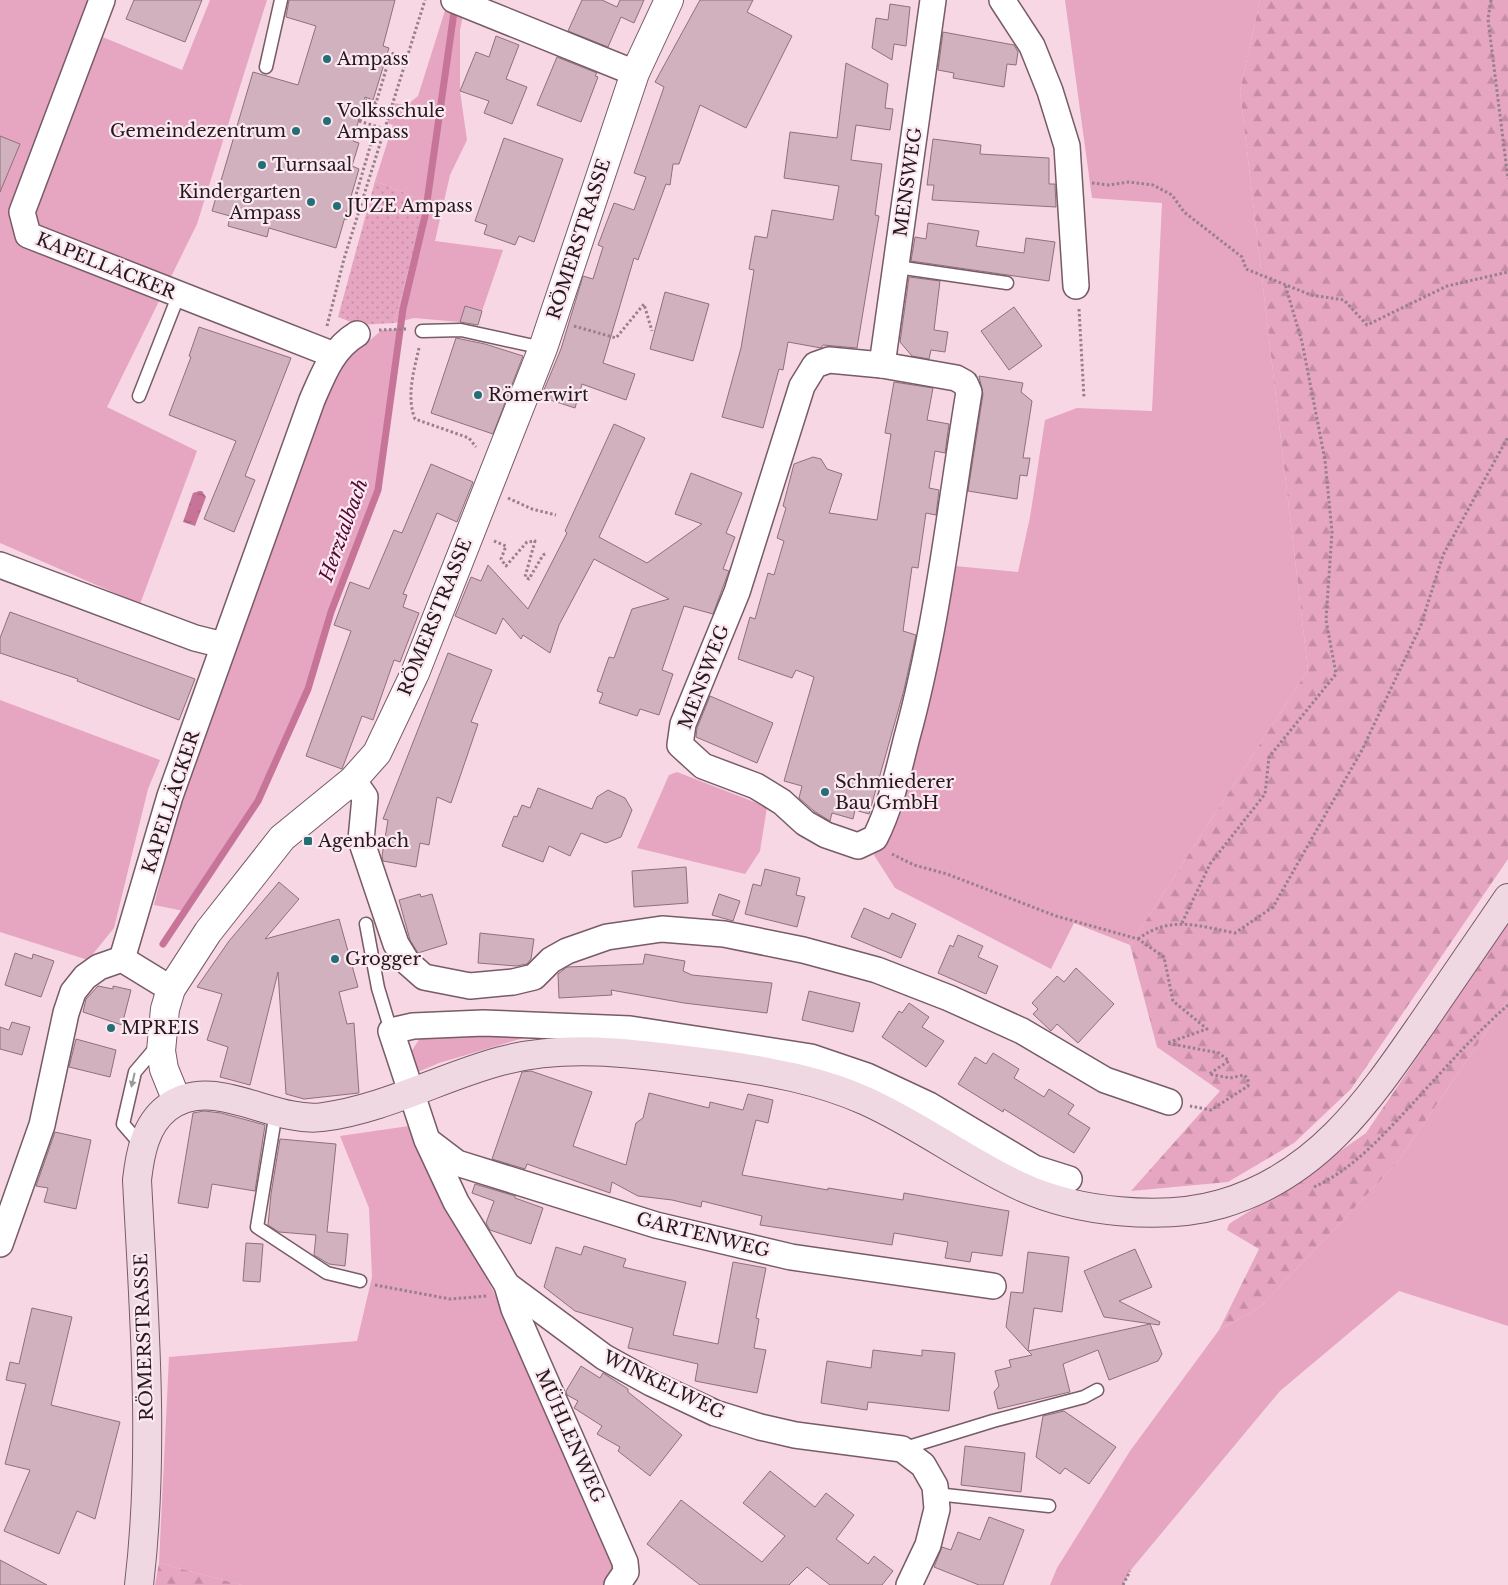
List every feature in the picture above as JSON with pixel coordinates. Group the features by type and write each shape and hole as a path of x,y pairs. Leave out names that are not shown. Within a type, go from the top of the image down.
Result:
{"main road":[{"name":"RÖMERSTRASSE","path":"138,1585 148,1468 137,1180 143,1147 157,1118 177,1102 188,1097 208,1095 290,1116 321,1118 379,1103 486,1065 541,1053 607,1051 719,1064 797,1078 857,1097 905,1120 1019,1185 1052,1198 1120,1210 1161,1212 1198,1209 1235,1199 1293,1170 1327,1145 1346,1126 1374,1092 1508,898"}],"street":[{"name":"KAPELLÄCKER","path":"102,0 22,212 28,235 179,294 345,344 312,400 223,645 170,796 122,959"},
{"name":"RÖMERSTRASSE","path":"177,1102 164,1069 162,1042 165,1008 171,989 208,932 282,838 353,780 377,752 415,673 543,348 635,74 669,0"},
{"name":"MENSWEG","path":"882,365 932,0"},
{"path":"1002,0 1032,46 1050,91 1067,146 1076,286"},
{"path":"457,2 635,74"},
{"name":"MENSWEG","path":"829,360 882,365 956,378 965,383 969,392 940,590 916,705 887,814 875,838 858,846 826,835 805,823 782,802 756,786 703,766 680,745 684,724 736,592 802,386 815,365 829,360"},
{"path":"0,565 195,638 223,645"},
{"path":"353,780 365,797 361,840 396,944 406,962 424,977 470,986 513,982 534,977 558,956 607,937 662,929 724,934 803,950 877,970 949,998 1022,1031 1105,1080 1169,1102"},
{"path":"0,1244 6,1212 42,1125 66,1013 73,992 85,977 99,967 122,959 171,989"},
{"path":"409,1092 391,1031 413,1026 483,1023 630,1029 811,1057 867,1076 929,1105 1034,1168 1070,1180"},
{"name":"WINKELWEG","path":"409,1092 427,1140 456,1202 508,1285 597,1352 651,1383 715,1413 760,1427 794,1434 902,1449 918,1460 928,1470 936,1494 937,1509 920,1566 909,1585"},
{"name":"GARTENWEG","path":"427,1140 457,1163 656,1224 791,1257 993,1286"},
{"name":"MÜHLENWEG","path":"508,1285 514,1309 626,1562 626,1572 617,1585"}],"lane":[{"path":"266,66 281,0"},
{"path":"896,267 1007,283"},
{"path":"139,396 179,294"},
{"path":"422,331 461,330 543,348"},
{"path":"366,924 378,988 391,1031"},
{"path":"143,1147 123,1124 135,1072 162,1042"},
{"path":"276,1112 257,1227 327,1273 360,1281"},
{"path":"902,1449 993,1421 1084,1397 1097,1390"},
{"path":"936,1494 1048,1506"}],"path":[{"path":"345,344 326,325 344,259 425,0"},
{"path":"1491,0 1488,19 1508,179"},
{"path":"385,130 359,121 366,100 376,103 390,53 407,60"},
{"path":"345,218 349,219 372,140 380,143"},
{"path":"1109,185 1129,182 1153,185 1172,195 1184,212 1242,257 1246,269 1311,295 1344,300 1367,325 1447,286 1508,272"},
{"path":"1182,923 1210,864 1265,794 1269,757 1336,674 1326,620 1332,532 1325,460 1302,342 1285,284"},
{"path":"1076,286 1084,398"},
{"path":"552,320 616,338 644,304 652,331"},
{"path":"382,330 422,331 411,381 415,419 470,438 477,450"},
{"path":"1138,939 1152,928 1182,923 1235,933 1273,907 1362,750 1421,625 1443,555 1508,437"},
{"path":"488,489 532,509 556,515"},
{"path":"471,530 506,546 502,559 506,566 527,542 535,541 525,577 529,579 543,555 547,553"},
{"path":"866,842 914,865 947,874 1056,916 1138,939 1164,957 1173,1001 1207,1029 1167,1043 1220,1053 1229,1061 1209,1074 1230,1078 1244,1075 1248,1079 1248,1086 1211,1110 1169,1102"},
{"path":"360,1281 399,1291 450,1299 486,1297 508,1285"},
{"path":"1123,1585 1130,1571"}],"green space":[{"path":"0,0 91,0 81,28 182,70 210,0 267,0 197,224 107,407 197,451 140,604 0,543"},
{"path":"466,0 460,30 460,91 467,140 450,175 435,241 503,250 482,311 465,306 460,322 414,318 394,323 427,202 375,181 393,125 387,123 393,103 407,105 418,96 448,1"},
{"path":"1065,0 1260,0 1240,91 1308,670 1130,945 1074,923 1051,969 895,888 874,855 905,791 955,566 1018,572 1030,517 1045,420 1077,408 1152,411 1162,203 1092,198"},
{"path":"1260,0 1508,0 1508,859 1351,1089 1294,1143 1228,1182 1131,1191 1220,1091 1157,1047 1130,945 1308,670 1240,91"},
{"path":"375,181 427,202 394,323 359,325 338,317"},
{"path":"401,329 378,490 331,612 308,690 258,801 184,911 154,905 185,782 275,526 341,364 382,330"},
{"path":"0,700 160,760 148,789 114,928 88,960 0,932"},
{"path":"677,772 767,807 760,851 745,874 637,848 669,775"},
{"path":"1508,923 1508,1000 1396,1164 1260,1307 1219,1330 1259,1249 1227,1230 1229,1224 1306,1175 1366,1133"},
{"path":"1508,1000 1508,1326 1399,1291 1280,1391 1130,1571 1123,1585 1050,1585 1057,1568 1130,1451 1219,1330 1260,1307 1396,1164"},
{"path":"422,1035 527,1037 439,1063 418,1072 409,1055"},
{"path":"409,1126 629,1557 612,1585 242,1585 159,1563 169,1357 357,1341 372,1277 369,1208 340,1136"},
{"path":"159,1563 242,1585 155,1585"}],"water":[{"path":"202,491 206,497 195,526 183,522 193,493"}],"building":[{"path":"134,0 202,0 185,42 126,19"},
{"name":"Gemeindezentrum","path":"289,0 395,0 383,46 389,48 373,100 365,97 353,141 359,143 352,166 359,169 336,248 269,228 267,237 228,226 230,216 212,211 253,72 298,85 316,26 286,17"},
{"path":"582,0 602,0 617,7 620,0 644,0 634,23 621,17 608,47 568,31"},
{"path":"700,0 753,0 747,12 792,36 746,128 700,105 679,164 673,164 670,185 666,184 638,260 634,258 603,363 635,374 626,400 582,384 575,408 541,397 561,349 583,276 593,279 603,247 598,245 614,203 634,210 646,177 634,173 664,87 655,82"},
{"path":"890,4 910,7 906,46 894,44 892,60 872,48 876,18 888,20"},
{"path":"943,32 1014,45 1018,52 1016,65 1007,64 1004,87 953,78 954,73 938,70"},
{"path":"496,36 519,45 506,79 527,87 512,124 484,113 489,101 460,91 476,52 489,57"},
{"path":"557,57 597,73 595,76 598,77 581,122 537,105"},
{"path":"846,63 888,84 885,108 893,109 890,130 856,125 851,160 882,164 875,215 879,216 857,348 823,345 821,348 788,342 783,370 779,369 763,428 722,417 741,348 754,270 749,269 755,236 767,238 772,210 833,220 839,186 784,178 790,132 837,138"},
{"path":"0,136 20,144 0,192"},
{"path":"504,138 563,159 534,242 519,236 515,245 484,234 487,225 475,221"},
{"path":"933,139 981,145 980,154 1049,158 1049,184 1055,184 1056,207 932,200 934,185 927,185"},
{"path":"928,223 979,231 976,246 1024,253 1026,238 1055,242 1049,281 911,261 915,237 926,239"},
{"path":"909,277 940,281 934,330 948,332 945,352 931,350 929,359 912,356 900,342"},
{"path":"665,292 709,304 693,361 650,349"},
{"path":"465,306 482,311 478,325 460,322"},
{"path":"1014,307 1042,346 1009,370 981,331"},
{"path":"199,327 291,358 245,476 255,480 234,532 204,519 236,441 169,415 191,357 189,356"},
{"path":"456,338 485,344 523,356 493,434 431,413"},
{"path":"979,376 1023,383 1021,392 1032,401 1023,458 1030,458 1027,476 1020,475 1017,499 968,491 983,394"},
{"path":"894,382 933,388 927,420 949,424 945,453 935,451 929,488 939,490 936,515 926,513 918,568 912,567 903,631 916,635 904,690 869,814 855,810 853,819 832,813 830,821 814,811 799,798 802,786 784,781 814,677 796,670 792,678 738,659 750,617 755,619 768,573 774,575 784,541 777,538 786,508 783,506 794,464 813,457 821,459 827,469 842,474 829,513 877,520 891,434 885,433"},
{"path":"614,424 645,438 599,537 647,563 702,524 675,514 691,473 742,493 726,533 735,537 723,569 729,571 713,614 684,606 662,670 673,674 659,715 640,709 637,716 599,703 603,693 597,691 609,657 614,658 632,609 669,599 594,559 559,625 550,653 523,635 521,639 503,618 496,634 455,616 471,577 481,581 488,565 528,609 567,533 565,531"},
{"path":"431,464 473,482 457,522 437,513 403,594 407,595 403,607 419,613 400,662 394,660 373,720 362,716 342,769 306,756 351,631 334,625 350,582 369,589 394,530 402,533"},
{"path":"10,612 195,679 179,720 77,681 78,679 0,653 0,638"},
{"path":"448,653 492,670 471,722 478,724 451,803 437,797 429,845 420,843 416,867 383,861 382,856 388,820 383,819"},
{"path":"710,696 773,723 757,763 696,737 697,728"},
{"path":"538,788 592,809 597,797 608,790 625,798 632,810 621,837 606,843 581,833 570,856 549,846 543,862 502,846 514,816 517,817 522,805 530,808"},
{"path":"686,867 688,903 634,907 632,871"},
{"path":"765,869 800,878 796,895 805,897 797,927 745,914 753,884 761,886"},
{"path":"279,882 299,899 265,939 339,919 358,987 339,992 347,1024 354,1023 359,1093 304,1099 286,1094 278,972 250,1085 220,1077 228,1047 207,1040 222,994 197,987 229,941"},
{"path":"420,894 421,897 432,894 447,944 418,953 410,940 399,900"},
{"path":"719,894 740,901 733,921 712,915"},
{"path":"864,908 889,919 892,913 916,924 901,958 851,937"},
{"path":"480,933 534,939 531,959 527,964 516,966 478,963"},
{"path":"958,935 983,946 978,957 998,966 986,994 938,973 950,945 953,947"},
{"path":"15,953 32,959 33,954 54,961 41,997 5,985"},
{"path":"645,954 685,961 683,971 692,975 772,983 767,1013 684,1003 611,990 612,995 559,998 558,974 567,967 643,964"},
{"path":"1076,968 1114,1004 1078,1043 1057,1024 1051,1031 1033,1014 1038,1009 1032,1003 1057,976 1064,982"},
{"path":"98,986 113,989 113,986 131,990 122,1025 83,1012 86,999"},
{"path":"809,991 860,1003 853,1032 802,1020"},
{"path":"909,1003 929,1017 922,1027 944,1041 926,1067 882,1037 899,1011 902,1013"},
{"path":"12,1022 30,1027 22,1055 0,1049 0,1027 9,1030"},
{"path":"76,1039 116,1050 110,1077 69,1067"},
{"path":"993,1053 1019,1069 1014,1078 1044,1097 1049,1089 1074,1105 1068,1114 1090,1128 1074,1153 1004,1109 1003,1112 958,1084 975,1057 986,1064"},
{"path":"531,1071 592,1092 573,1146 626,1165 636,1123 643,1118 649,1093 709,1108 710,1102 743,1110 748,1094 773,1100 768,1123 756,1120 742,1175 828,1190 828,1188 903,1200 904,1193 1009,1211 1002,1256 972,1252 970,1262 945,1258 948,1242 894,1233 892,1245 760,1225 762,1216 702,1201 701,1207 672,1200 638,1196 612,1182 610,1193 527,1164 525,1169 492,1159 522,1072"},
{"path":"204,1111 221,1113 265,1125 255,1191 212,1184 208,1208 178,1203 193,1113"},
{"path":"55,1132 91,1140 76,1209 44,1202 48,1188 36,1186"},
{"path":"280,1139 336,1144 327,1232 348,1234 345,1266 329,1264 314,1255 316,1235 279,1232 268,1225"},
{"path":"475,1184 515,1196 515,1198 543,1208 531,1244 490,1230 486,1223 494,1201 472,1193"},
{"path":"246,1243 263,1244 260,1282 243,1281"},
{"path":"584,1246 626,1259 623,1267 686,1282 673,1335 718,1344 733,1262 766,1268 756,1318 759,1319 754,1348 766,1350 757,1393 695,1381 698,1364 628,1348 633,1328 575,1311 544,1287 556,1247 581,1255"},
{"path":"1135,1249 1152,1287 1119,1301 1160,1322 1159,1325 1104,1317 1084,1271"},
{"path":"1028,1252 1069,1257 1062,1312 1034,1308 1028,1351 1006,1327 1011,1292 1023,1293"},
{"path":"32,1308 72,1317 51,1405 120,1422 95,1519 77,1511 59,1554 4,1531 30,1470 5,1464 26,1384 6,1380 10,1362 19,1364"},
{"path":"1150,1324 1162,1354 1158,1361 1109,1380 1098,1350 1063,1364 1070,1392 998,1409 994,1392 999,1386 995,1371 1011,1367 1009,1360 1032,1355 1028,1351"},
{"path":"873,1350 922,1356 922,1350 955,1353 949,1411 868,1402 867,1410 821,1403 827,1361 871,1368"},
{"path":"581,1366 600,1378 603,1373 628,1389 628,1392 682,1435 650,1476 618,1451 620,1447 597,1434 602,1426 574,1408 578,1401 567,1395 566,1391"},
{"path":"1064,1411 1116,1447 1089,1484 1065,1468 1060,1474 1036,1457 1043,1416"},
{"path":"965,1446 1025,1453 1021,1492 961,1485"},
{"path":"770,1471 815,1507 826,1493 854,1515 836,1539 868,1564 874,1556 893,1571 882,1585 830,1585 807,1567 789,1585 700,1585 647,1544 681,1500 762,1562 785,1536 743,1503"},
{"path":"989,1517 1024,1530 1003,1585 979,1585 934,1567 942,1547 951,1550 958,1532 980,1540"},
{"path":"0,1560 47,1585 0,1585"}],"waterway":[{"name":"Herztalbach","path":"163,944 258,801 308,689 331,612 378,490 403,309 425,216 455,5"}],"place":[{"name":"Ampass","path":"327,59"},
{"name":"Volksschule Ampass","path":"327,121"},
{"name":"Gemeindezentrum","path":"296,131"},
{"name":"Turnsaal","path":"262,165"},
{"name":"Kindergarten Ampass","path":"311,202"},
{"name":"JUZE Ampass","path":"337,206"},
{"name":"Römerwirt","path":"478,395"},
{"name":"Schmiederer Bau GmbH","path":"825,792"},
{"name":"Agenbach","path":"308,841"},
{"name":"Grogger","path":"335,959"},
{"name":"MPREIS","path":"111,1028"}]}
